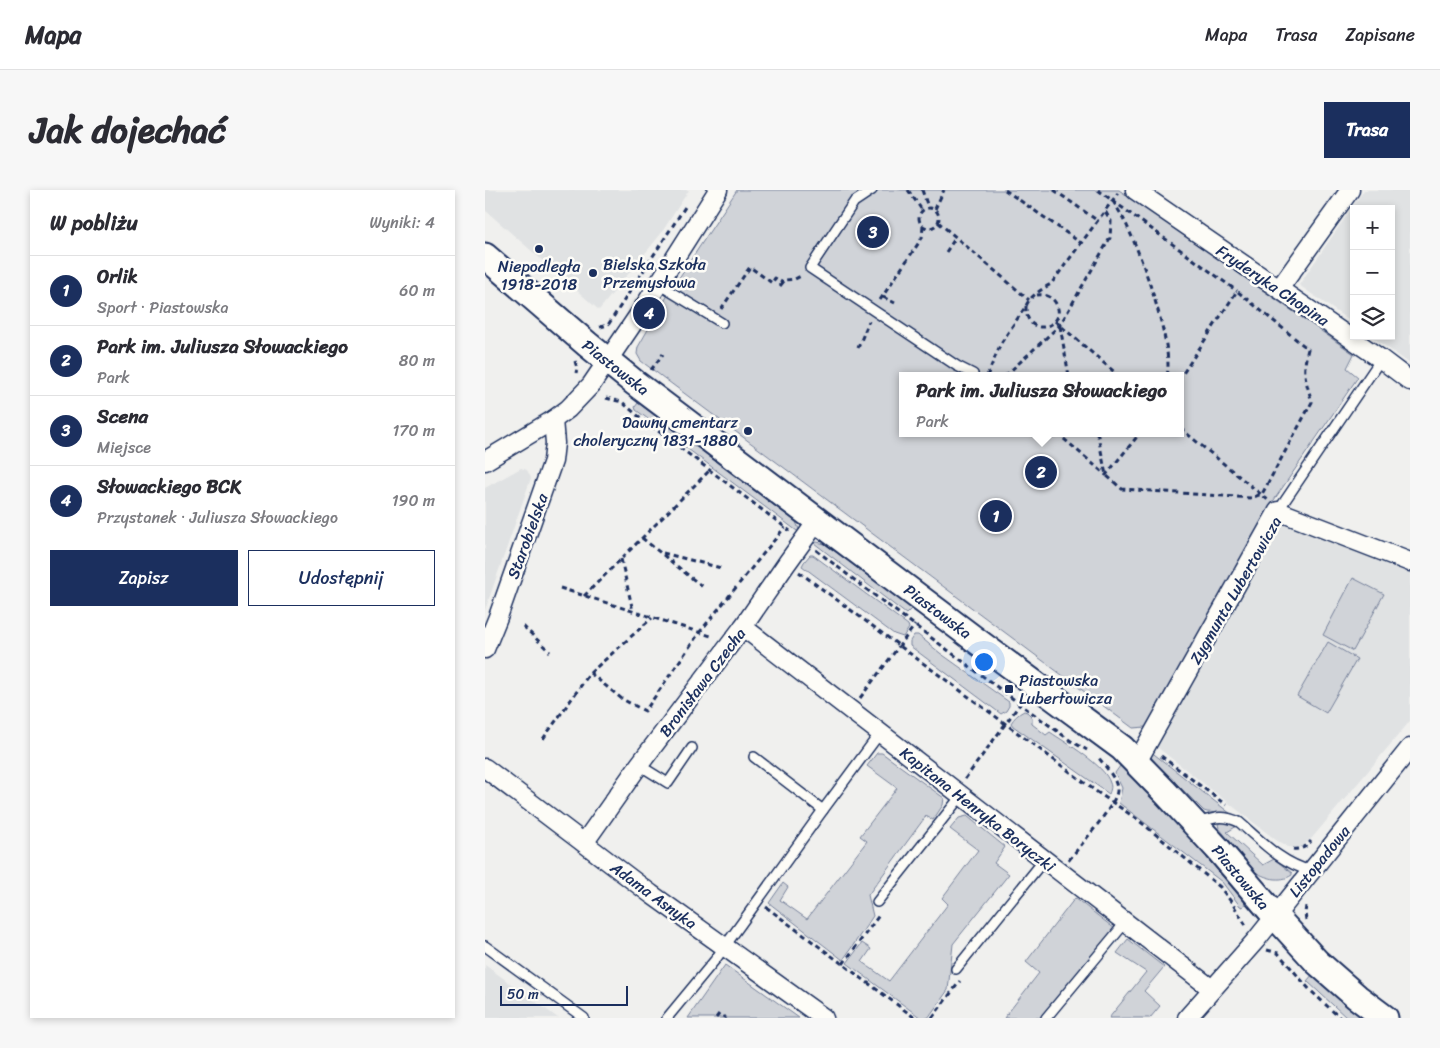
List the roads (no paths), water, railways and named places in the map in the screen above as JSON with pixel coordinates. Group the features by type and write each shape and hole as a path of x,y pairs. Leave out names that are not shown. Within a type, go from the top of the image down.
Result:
{"street":[{"path":"485,461 553,420 591,385 719,190"},
{"name":"Fryderyka Chopina","path":"1135,190 1381,359 1410,381"},
{"path":"1279,289 1350,190"},
{"name":"Piastowska","path":"485,256 533,299 635,383 977,641 1123,748 1195,824 1317,962 1357,997 1385,1018"},
{"name":"Starobielska","path":"485,649 553,461 555,444 553,420"},
{"name":"Zygmunta Lubertowicza","path":"1137,762 1275,507 1410,562"},
{"name":"Bronisława Czecha","path":"584,843 639,765 743,627 818,520"},
{"name":"Kapitana Henryka Boryczki","path":"743,627 1212,989"},
{"name":"Listopadowa","path":"1187,1018 1256,940 1410,748"},
{"name":"Adama Asnyka","path":"485,768 651,894 824,1018"}],"lane":[{"path":"872,190 854,202 810,268 957,366 969,372"},
{"path":"658,284 718,320"},
{"path":"1275,507 1381,359"},
{"path":"667,1018 709,968 880,733"},
{"path":"639,765 668,783 692,748"},
{"path":"754,757 823,810"},
{"path":"877,902 958,794"},
{"path":"1195,824 1221,817 1239,822 1289,863 1311,871"},
{"path":"955,969 1044,860"},
{"path":"1046,1018 1125,922"},
{"path":"485,946 584,1018"}],"place":[{"name":"Scena","path":"873,232"},
{"name":"Niepodległa 1918-2018","path":"539,249"},
{"name":"Bielska Szkoła Przemysłowa","path":"593,273"},
{"name":"Słowackiego BCK","path":"649,313"},
{"name":"Dawny cmentarz choleryczny 1831-1880","path":"748,431"},
{"name":"Park im. Juliusza Słowackiego","path":"1041,472"},
{"name":"Orlik","path":"996,516"},
{"name":"Piastowska Lubertowicza","path":"1009,689"}]}
